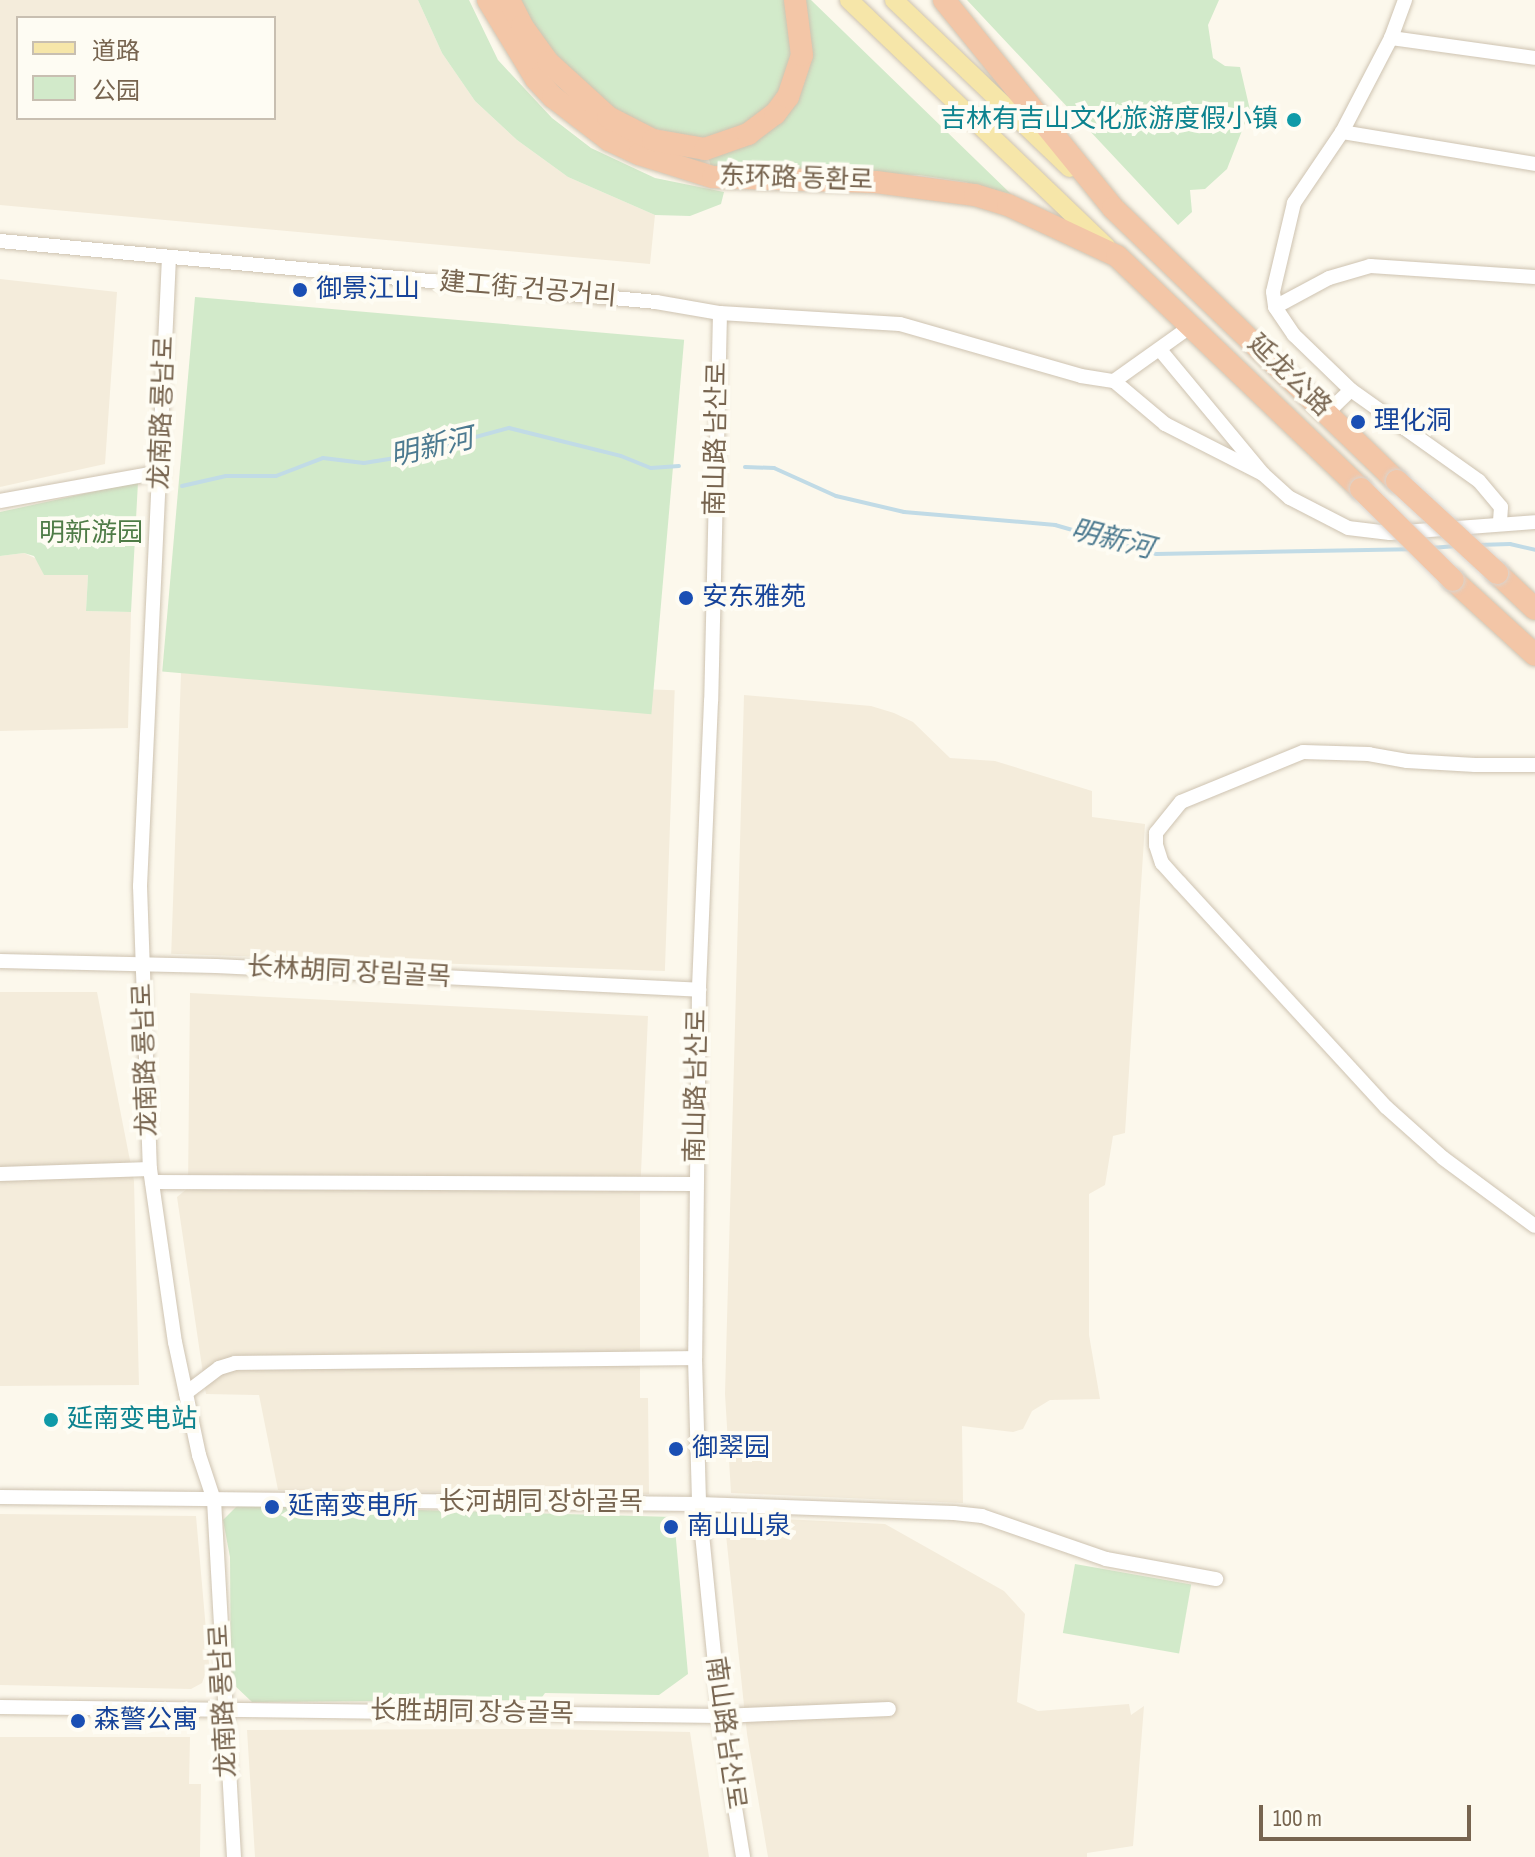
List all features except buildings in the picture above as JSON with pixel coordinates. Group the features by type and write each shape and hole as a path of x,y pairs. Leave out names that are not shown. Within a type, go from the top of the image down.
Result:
{"highway":[{"name":"东环路 동환로","path":"488,0 536,79 553,97 600,134 673,168 713,177 876,182 975,195 1008,205 1117,256"},
{"path":"509,0 522,26 548,62 608,117 653,140 705,149 748,134 775,114 788,97 802,55 795,0"},
{"path":"944,0 1113,208"},
{"name":"延龙公路","path":"1113,208 1535,609"},
{"name":"延龙公路","path":"1117,256 1535,655"}],"main road":[{"path":"849,0 1117,256"},
{"path":"894,0 1113,208"}],"street":[{"path":"1405,0 1391,38 1342,132 1294,203 1274,284 1275,307 1294,335 1351,390 1479,481 1501,507 1500,523"},
{"path":"1391,38 1535,58"},
{"path":"1342,132 1535,164"},
{"name":"建工街 건공거리","path":"0,241 656,302 720,313 900,324 1081,376 1114,381"},
{"name":"龙南路 룡남로","path":"169,257 140,886 151,1175 186,1393 199,1455 214,1500 223,1711 234,1857"},
{"path":"1275,307 1329,278 1370,266 1535,277"},
{"name":"南山路 남산로","path":"720,313 711,701 699,990 695,1358 699,1504 720,1716 743,1857"},
{"path":"1191,326 1161,351 1114,381 1165,424 1263,474 1307,507 1348,528 1370,533 1535,522"},
{"path":"1161,351 1263,474"},
{"path":"1327,413 1351,390"},
{"path":"0,501 161,472"},
{"path":"1535,765 1475,765 1407,761 1369,754 1303,752 1181,802 1156,833 1162,863 1386,1107 1443,1158 1535,1226"},
{"name":"长林胡同 장림골목","path":"0,961 699,990"},
{"path":"0,1174 695,1184"},
{"path":"186,1393 219,1368 235,1363 695,1358"},
{"name":"长河胡同 장하골목","path":"0,1497 699,1504 982,1516 1106,1559 1216,1579"},
{"name":"长胜胡同 장승골목","path":"0,1707 720,1716 889,1709"}],"shaded area":[{"path":"0,0 418,0 442,53 475,101 517,140 568,177 655,215 650,264 0,205"},
{"path":"0,279 117,292 105,464 0,487"},
{"path":"24,553 39,560 44,575 88,575 86,611 131,612 128,728 0,731 0,556"},
{"path":"181,673 675,690 665,971 171,954"},
{"path":"744,695 871,706 894,713 913,722 950,758 995,761 1092,791 1092,817 1145,824 1125,1133 1113,1136 1105,1185 1089,1194 1089,1335 1100,1399 1050,1400 1032,1411 1023,1429 1013,1432 962,1426 963,1503 731,1493 725,1394"},
{"path":"0,992 97,992 134,1181 139,1385 0,1386"},
{"path":"190,993 648,1016 640,1195 640,1398 648,1398 649,1494 278,1490 259,1395 206,1394 177,1197 188,1188"},
{"path":"0,1514 196,1516 209,1664 202,1683 191,1689 0,1685"},
{"name":"御翠园","path":"724,1516 885,1524 1004,1591 1025,1614 1017,1702 1038,1711 1129,1704 1131,1715 1144,1706 1133,1846 1087,1853 1087,1857 768,1857 747,1734"},
{"path":"247,1730 690,1732 709,1857 255,1857"},
{"path":"0,1737 190,1737 189,1784 201,1784 200,1857 0,1857"}],"green space":[{"path":"418,0 469,0 498,60 552,118 591,148 655,178 724,192 721,204 690,216 655,215 568,177 517,140 475,101 442,53"},
{"path":"520,0 785,0 791,55 778,97 761,116 724,134 700,138 651,128 624,116 593,94 539,36"},
{"path":"804,0 811,0 1011,194 965,182 919,175 711,169 709,159 774,125"},
{"path":"967,0 1219,0 1208,25 1213,58 1225,66 1240,67 1250,110 1227,169 1205,189 1190,190 1192,212 1178,225"},
{"path":"195,297 684,340 651,714 162,672"},
{"name":"明新游园","path":"138,482 131,612 86,611 88,575 44,575 34,556 24,553 0,556 0,512"},
{"path":"238,1505 674,1517 688,1674 659,1695 545,1693 540,1700 252,1702 231,1682 230,1557 223,1520"},
{"path":"1075,1564 1191,1584 1179,1653 1063,1633"}],"waterway":[{"name":"明新河","path":"182,486 226,476 276,476 323,458 364,463 402,457 509,428 621,456 651,468 679,466"},
{"name":"明新河","path":"745,467 774,468 836,496 904,512 1055,525 1156,554 1409,549"},
{"name":"明新河","path":"1478,545 1510,544 1535,550"},
{"name":"明新河","path":"1430,548 1457,546"}],"place":[{"name":"吉林有吉山文化旅游度假小镇","path":"1294,120"},
{"name":"御景江山","path":"300,290"},
{"name":"理化洞","path":"1358,422"},
{"name":"安东雅苑","path":"686,598"},
{"name":"延南变电站","path":"51,1420"},
{"name":"御翠园","path":"676,1449"},
{"name":"延南变电所","path":"272,1507"},
{"name":"南山山泉","path":"671,1527"},
{"name":"森警公寓","path":"78,1721"}]}
